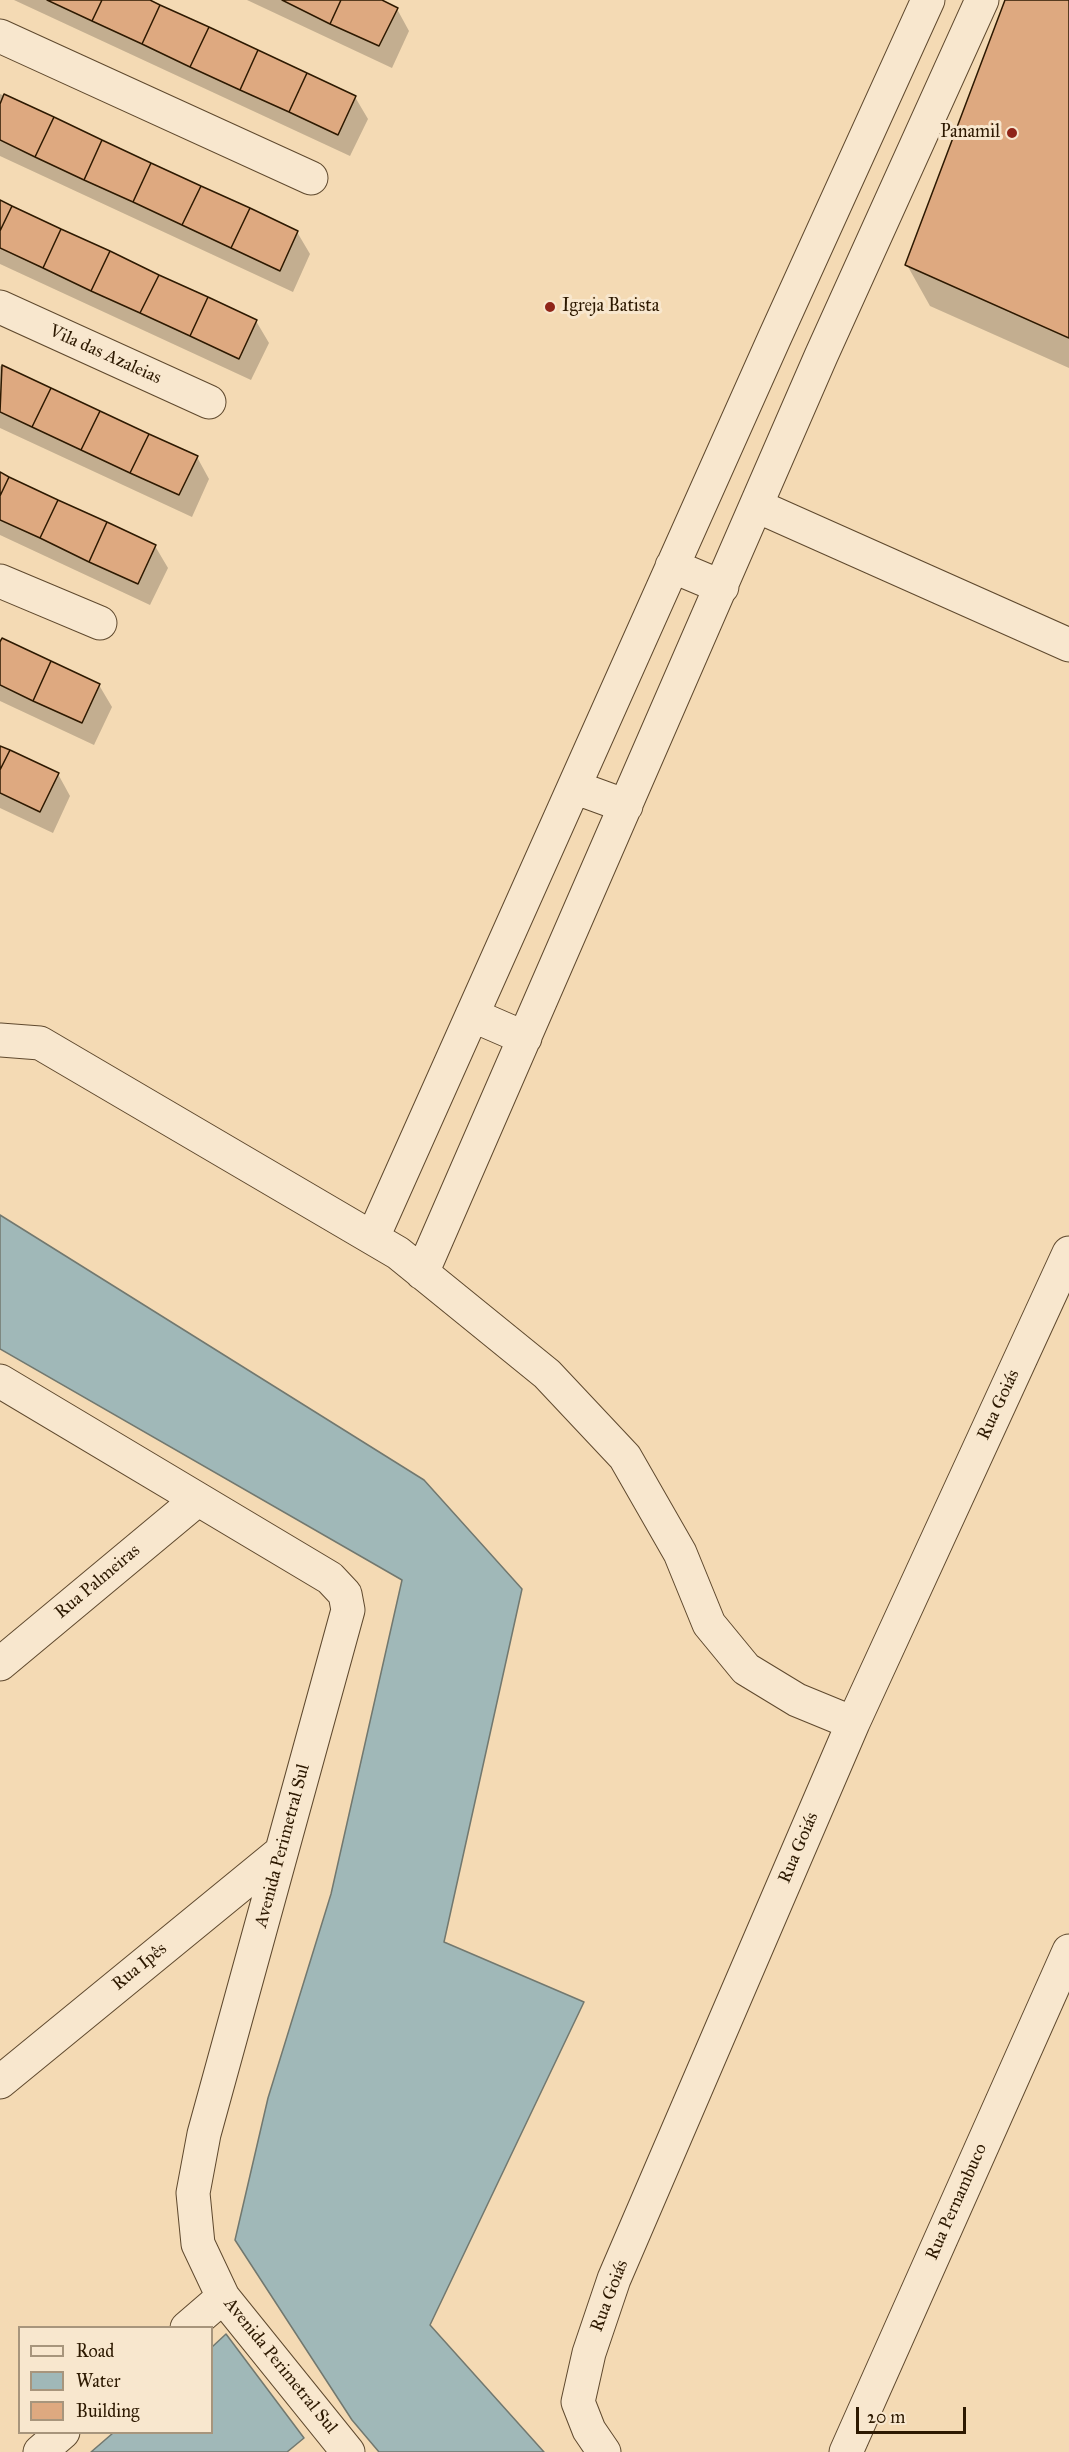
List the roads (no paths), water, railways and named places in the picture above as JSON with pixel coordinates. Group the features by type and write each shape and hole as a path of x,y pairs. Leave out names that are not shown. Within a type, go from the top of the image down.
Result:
{"street":[{"path":"373,1237 672,566 928,0"},
{"path":"422,1273 821,356 982,0"},
{"path":"0,36 311,178"},
{"name":"Vila das Azaleias","path":"0,308 209,402"},
{"path":"774,339 821,356"},
{"path":"757,506 1069,645"},
{"path":"672,566 722,587"},
{"path":"0,581 100,623"},
{"path":"574,787 627,806"},
{"path":"472,1015 525,1038"},
{"path":"0,1040 40,1043 398,1253 547,1374 625,1457 680,1553 709,1623 746,1669 797,1700 853,1723"},
{"name":"Rua Goiás","path":"604,2452 589,2430 578,2402 589,2353 614,2279 853,1723 1065,1272"},
{"name":"Avenida Perimetral Sul","path":"0,1381 330,1578 345,1593 348,1610 204,2134 193,2193 198,2244 223,2297 334,2447"},
{"name":"Rua Palmeiras","path":"0,1664 196,1500"},
{"name":"Rua Ipês","path":"0,2082 281,1852"},
{"name":"Rua Pernambuco","path":"846,2452 1069,1951"},
{"path":"189,2326 223,2297"},
{"path":"40,2452 62,2434"}],"water":[{"path":"0,1215 424,1480 522,1589 444,1942 584,2002 430,2325 544,2452 379,2452 352,2420 235,2240 268,2098 331,1894 402,1580 0,1349"},
{"path":"226,2334 304,2438 287,2452 91,2452 112,2434 213,2434 213,2346"}],"place":[{"name":"Panamil","path":"1012,133"},
{"name":"Igreja Batista","path":"550,307"}]}
